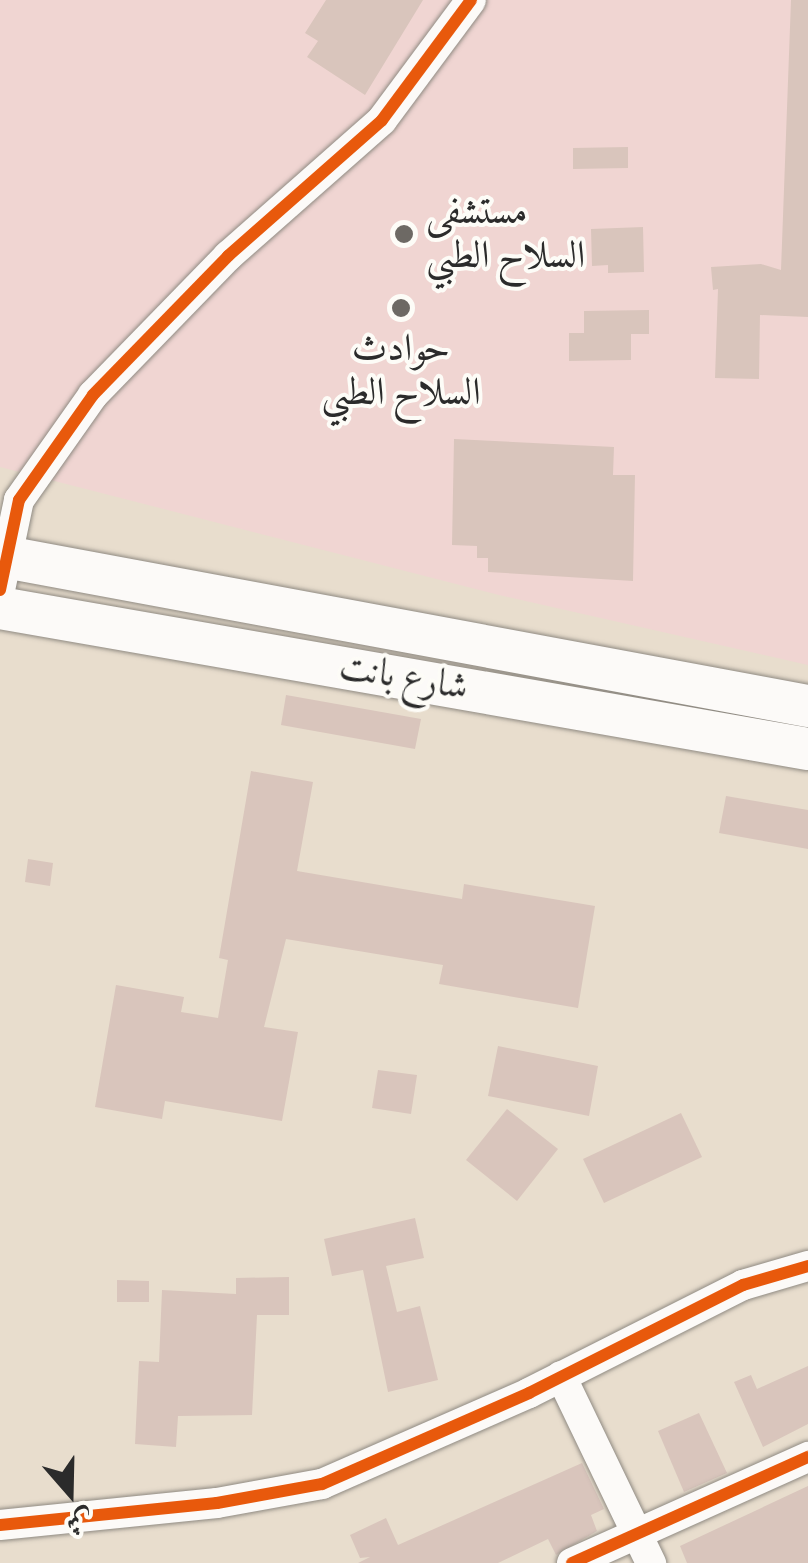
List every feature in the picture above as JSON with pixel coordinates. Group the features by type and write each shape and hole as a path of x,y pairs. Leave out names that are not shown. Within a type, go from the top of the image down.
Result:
{"main road":[{"name":"شارع بانت","path":"3,567 808,706"},
{"name":"شارع بانت","path":"0,608 808,749"}],"street":[{"path":"3,567 18,500 93,395 228,256 382,120 471,0"},
{"path":"0,1525 217,1503 322,1484 561,1376 684,1312 800,1265"},
{"path":"561,1376 651,1563"},
{"path":"572,1563 808,1457"}],"shaded area":[{"name":"مستشفى السلاح الطبي","path":"0,0 808,0 808,665 499,595 0,467"}],"building":[{"path":"326,0 423,0 365,95 307,57 318,41 305,33"},
{"path":"791,0 808,0 808,317 760,315 759,379 715,378 718,289 713,290 711,267 761,264 781,270"},
{"path":"628,147 628,168 573,169 573,148"},
{"path":"643,227 644,272 608,273 608,265 592,266 591,229"},
{"path":"649,310 649,334 631,334 631,360 569,361 569,333 584,333 584,311"},
{"path":"454,439 614,447 613,475 635,475 633,581 488,572 488,558 477,558 477,546 452,545"},
{"path":"286,695 421,719 415,749 281,725"},
{"path":"251,771 313,782 297,871 462,899 464,884 595,906 578,1008 439,984 443,965 286,939 264,1027 298,1032 282,1121 165,1101 162,1119 95,1107 116,985 184,997 181,1012 218,1018 228,960 219,958"},
{"path":"726,796 808,810 808,849 719,833"},
{"path":"28,859 53,863 50,886 25,882"},
{"path":"498,1046 598,1066 589,1116 488,1096"},
{"path":"378,1070 417,1075 411,1114 372,1108"},
{"path":"507,1109 558,1149 517,1201 466,1160"},
{"path":"681,1113 702,1157 604,1203 583,1159"},
{"path":"415,1218 424,1258 386,1266 397,1312 420,1306 438,1380 388,1392 363,1270 332,1276 324,1239"},
{"path":"289,1277 289,1315 257,1315 252,1415 178,1416 176,1447 135,1444 139,1361 159,1362 162,1290 236,1294 236,1278"},
{"path":"117,1280 149,1281 149,1302 117,1302"},
{"path":"808,1366 808,1424 763,1447 734,1382 751,1375 757,1389"},
{"path":"699,1413 727,1473 684,1492 658,1431"},
{"path":"582,1463 604,1509 591,1515 597,1531 556,1555 548,1539 498,1563 358,1563 370,1557 360,1558 350,1535 386,1518 398,1545"},
{"path":"808,1486 808,1563 687,1563 680,1546"}],"cycle path":[{"path":"0,590 19,500 93,395 228,256 382,120 471,0"},
{"path":"0,1525 217,1503 322,1484 529,1393 743,1285 808,1266"},
{"path":"572,1563 808,1457"}],"place":[{"name":"مستشفى السلاح الطبي","path":"404,234"},
{"name":"حوادث السلاح الطبي","path":"401,308"}]}
